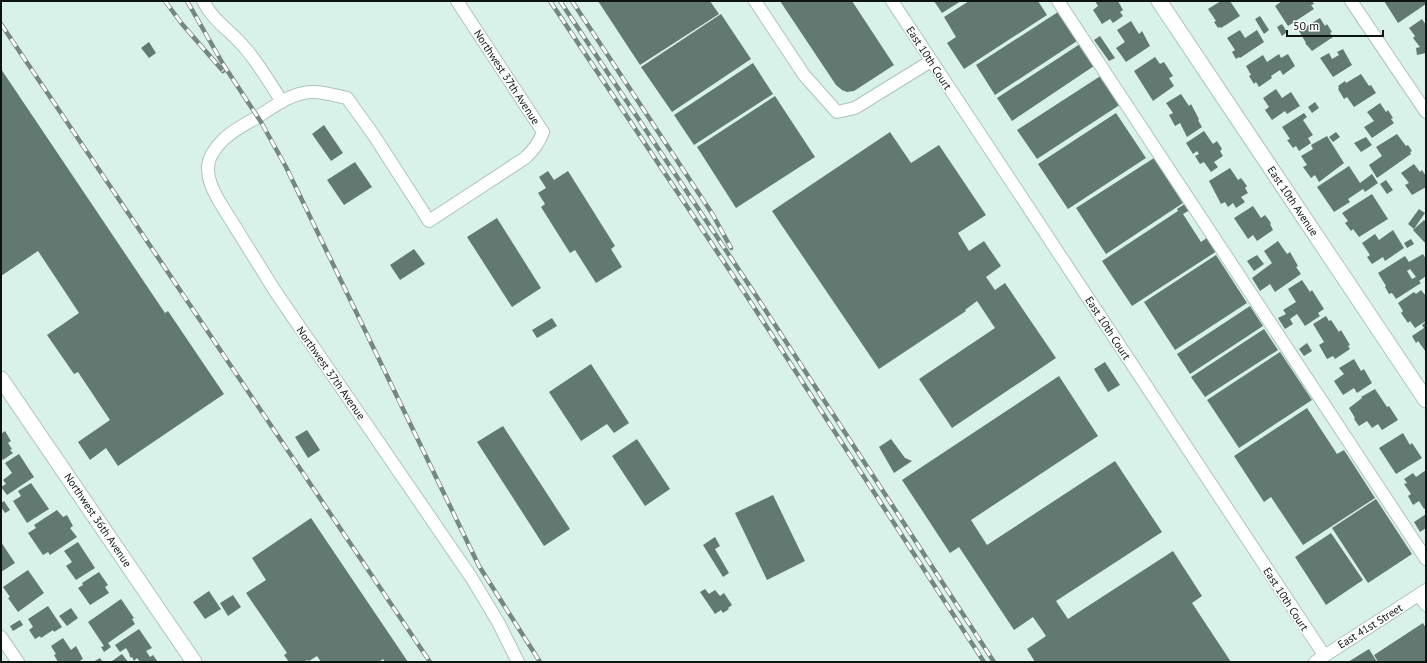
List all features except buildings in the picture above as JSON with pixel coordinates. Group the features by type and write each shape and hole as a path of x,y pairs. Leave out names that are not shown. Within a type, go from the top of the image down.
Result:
{"street":[{"path":"203,1 212,17 237,39 253,58 282,102"},
{"name":"Northwest 37th Avenue","path":"457,1 543,132 535,150 525,158 429,220 348,98 310,92 297,95 282,102 233,132 218,145 211,157 208,166 209,177 212,189 275,291 472,577 498,622 518,662"},
{"path":"755,1 804,75 837,112 855,108 931,60"},
{"name":"East 10th Court","path":"892,1 1319,659"},
{"path":"1058,1 1426,559"},
{"name":"East 10th Avenue","path":"1159,1 1425,396"},
{"path":"1351,1 1426,112"},
{"name":"Northwest 36th Avenue","path":"1,379 194,662"},
{"name":"East 41st Street","path":"1319,659 1424,597"},
{"path":"1,637 18,662"}],"railway":[{"path":"165,1 182,24 223,71"},
{"path":"187,1 223,64 261,122 286,167 479,566 540,662"},
{"path":"550,1 746,295 984,662"},
{"path":"560,1 753,291 994,662"},
{"path":"572,1 713,215 731,248"},
{"path":"1,24 430,662"}]}
